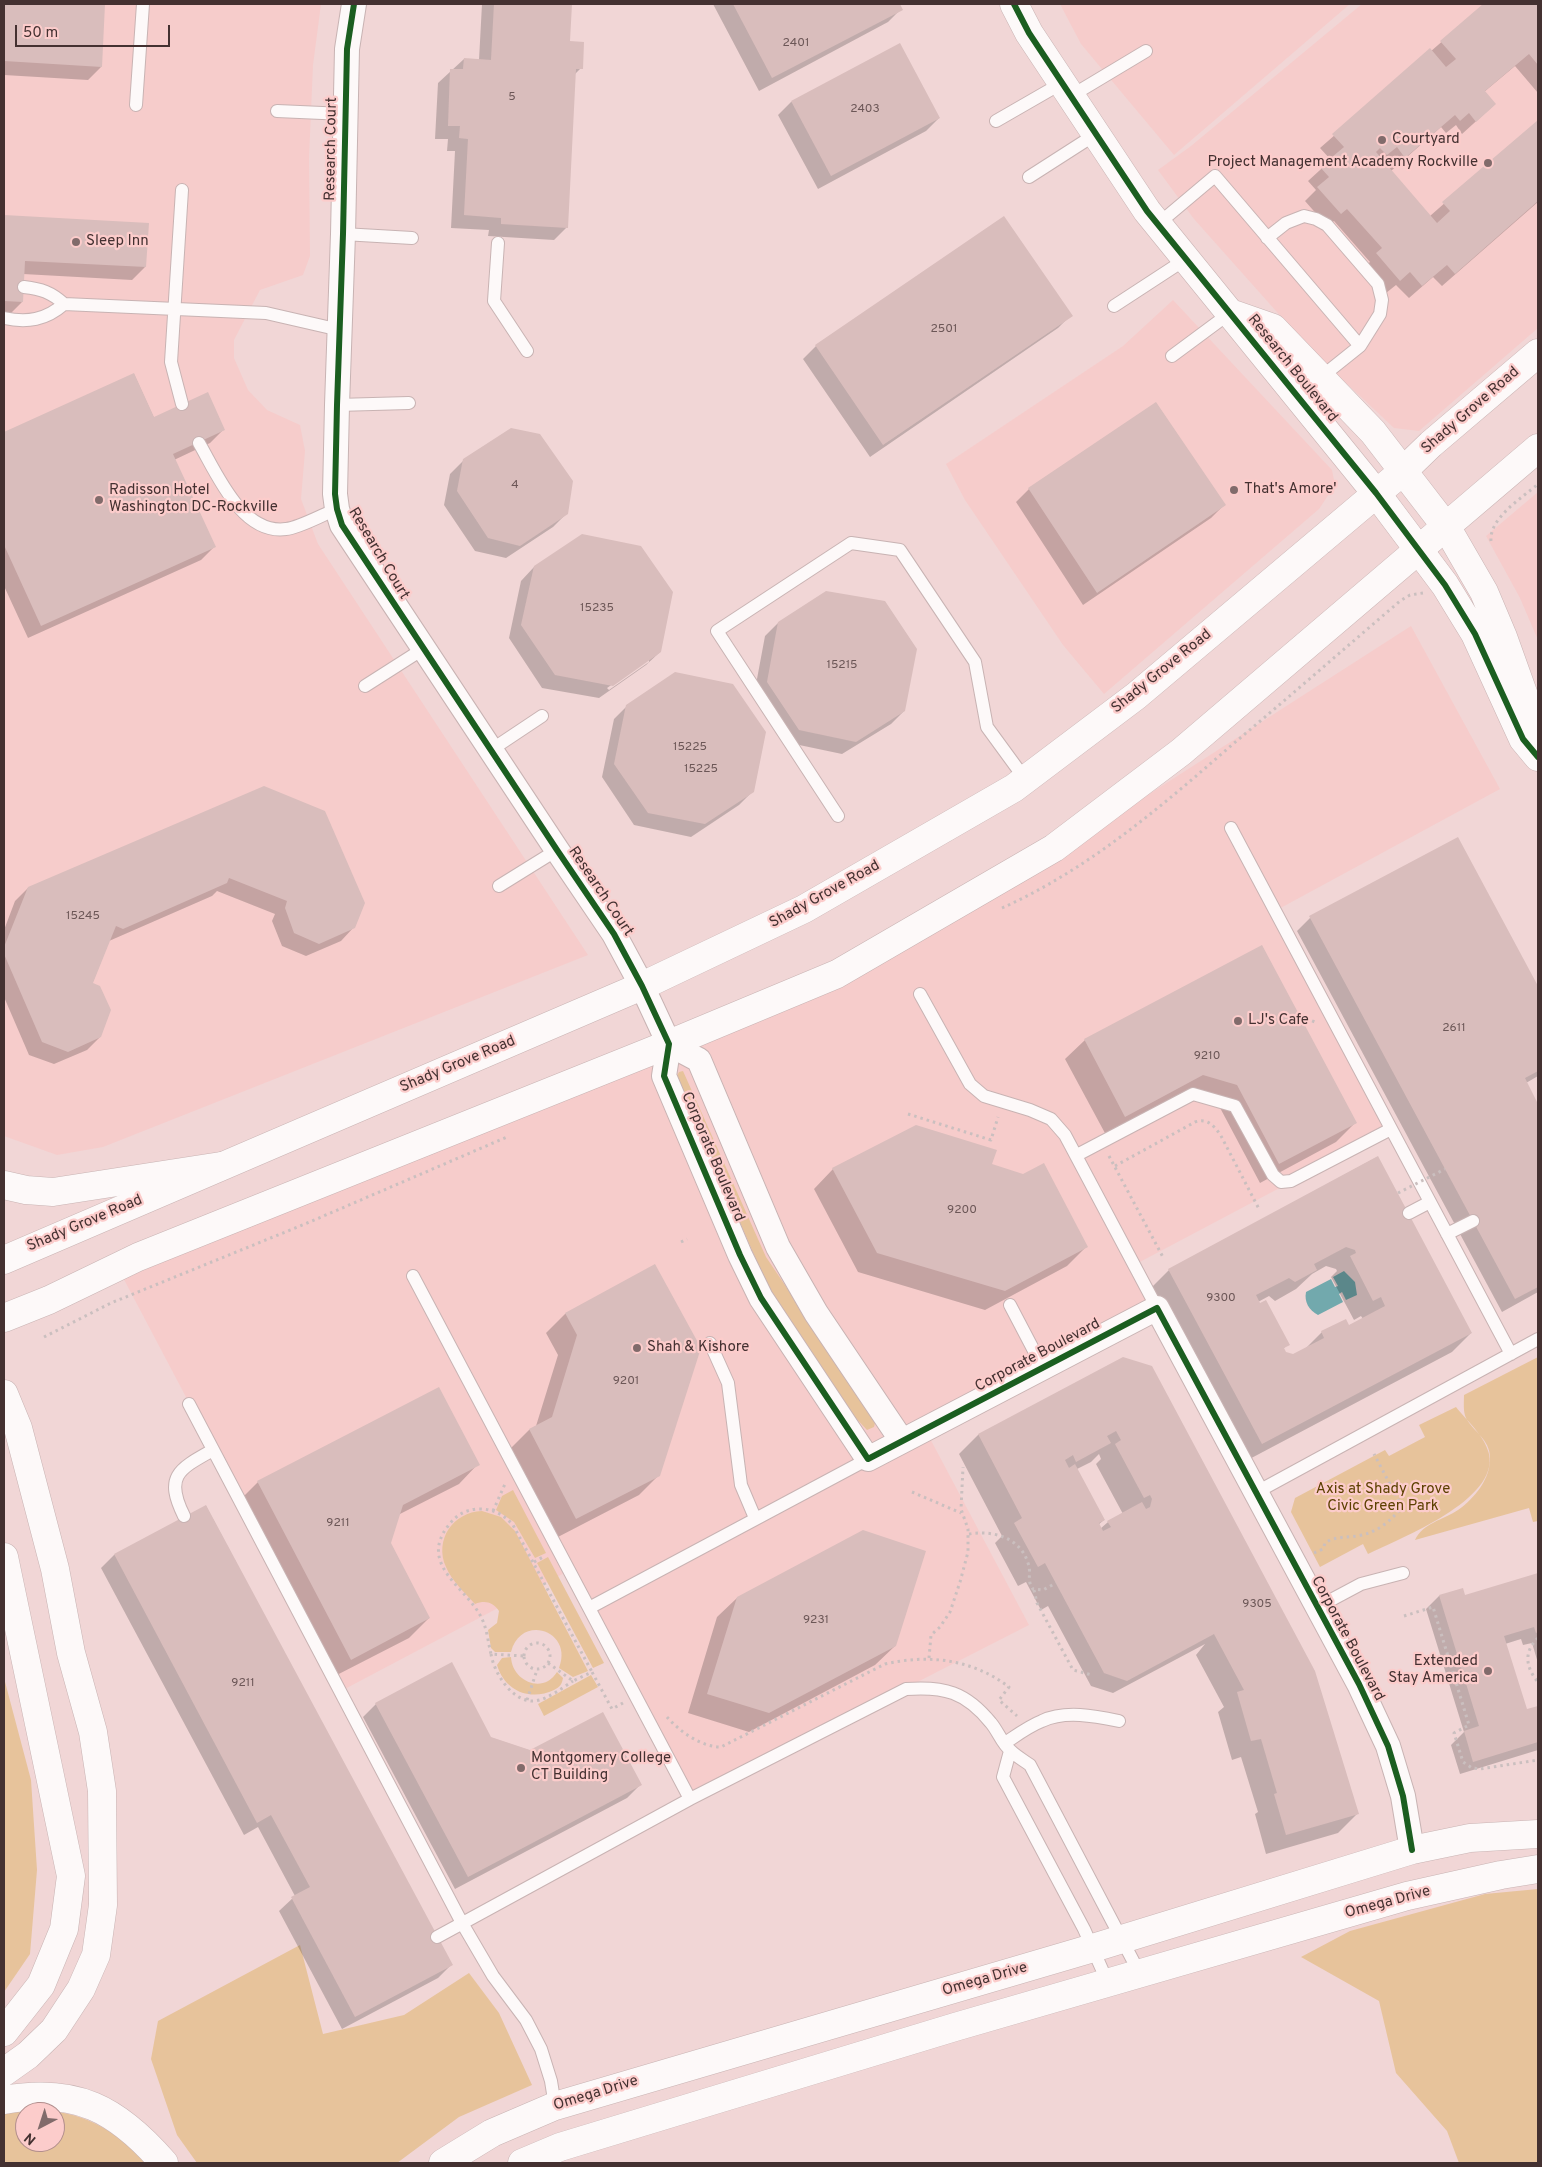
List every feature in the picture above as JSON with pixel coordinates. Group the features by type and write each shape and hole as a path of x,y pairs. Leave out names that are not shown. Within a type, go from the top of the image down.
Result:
{"main road":[{"name":"Research Boulevard","path":"1014,4 1029,33 1147,211 1376,493 1445,585 1475,634 1523,739 1538,757"},
{"name":"Research Boulevard","path":"1230,313 1273,328 1373,432 1446,528 1484,592 1503,637 1538,734"},
{"name":"Shady Grove Road","path":"4,1260 642,986 804,909 1014,788 1136,696 1402,472 1424,450 1538,353"},
{"path":"4,1318 48,1300 138,1257 670,1044 837,974 1054,848 1181,752 1538,448"},
{"path":"4,1185 26,1190 53,1192 221,1166"},
{"path":"4,1394 18,1428 55,1569 71,1653 93,1732 102,1791 103,1905 96,1955 81,1989 54,2030 28,2055 4,2072"},
{"path":"4,1557 71,1876 64,1929 41,1985 4,2032"},
{"name":"Omega Drive","path":"443,2163 492,2133 556,2106 1093,1948 1412,1850 1470,1838 1538,1834"},
{"name":"Omega Drive","path":"522,2163 560,2147 955,2027 1407,1896 1501,1875 1538,1869"},
{"path":"4,2100 28,2096 61,2096 90,2104 116,2118 143,2139 164,2163"}],"street":[{"name":"Research Court","path":"354,4 347,49 336,509 342,525 423,649 614,934 642,986"},
{"path":"642,986 670,1044"},
{"name":"Corporate Boulevard","path":"902,1442 816,1313 778,1247 699,1060 670,1044 664,1076 740,1255 761,1298 868,1459 902,1442 1157,1308 1316,1608 1359,1684 1388,1746 1403,1796 1412,1850"}],"lane":[{"path":"136,105 143,4"},
{"path":"996,121 1066,90 1146,51"},
{"path":"277,111 345,114"},
{"path":"1029,178 1096,134"},
{"path":"1158,224 1215,176 1360,346"},
{"path":"182,190 170,362 182,404"},
{"path":"1267,238 1286,223 1304,216 1316,219 1327,225 1378,284 1382,300 1380,314 1360,346 1320,378"},
{"path":"343,234 412,238"},
{"path":"498,243 494,301 527,351"},
{"path":"1114,306 1186,259"},
{"path":"24,287 43,290 53,294 64,304 266,313 340,330"},
{"path":"4,318 18,321 37,319 53,314 64,304"},
{"path":"1172,356 1230,313"},
{"path":"337,405 409,403"},
{"path":"199,443 232,498 248,517 265,528 287,529 336,509"},
{"path":"838,816 717,631 851,543 900,550 976,662 987,727 1025,779"},
{"path":"365,686 423,649"},
{"path":"491,750 542,716"},
{"path":"1231,828 1511,1354"},
{"path":"500,886 557,850"},
{"path":"920,994 970,1084 984,1096 1030,1110 1051,1119 1065,1135 1157,1308"},
{"path":"1077,1155 1196,1094 1235,1106 1272,1175 1276,1179 1286,1182 1391,1129"},
{"path":"1408,1213 1430,1202"},
{"path":"1447,1234 1473,1221"},
{"path":"413,1276 690,1799"},
{"path":"1010,1305 1043,1368"},
{"path":"1255,1493 1538,1339"},
{"path":"710,1343 728,1383 741,1485 755,1518"},
{"path":"188,1404 462,1923 493,1976 526,2020 541,2049 551,2081 556,2106"},
{"path":"184,1516 176,1500 174,1489 176,1478 186,1466 213,1450"},
{"path":"589,1608 868,1459"},
{"path":"1316,1608 1361,1584 1403,1573"},
{"path":"437,1937 690,1799 906,1689 931,1687 956,1694 974,1704 992,1723 1007,1747 1030,1764 1140,1974"},
{"path":"1108,1983 1093,1948 1003,1777 1007,1747 1042,1721 1060,1715 1100,1717 1119,1721"}],"path":[{"path":"1490,541 1490,534 1497,520 1538,484"},
{"path":"1300,1016 1316,1022"},
{"path":"908,1114 991,1140 998,1117"},
{"path":"1115,1166 1194,1122 1206,1121 1220,1134 1259,1208"},
{"path":"44,1338 111,1304 305,1224 508,1136"},
{"path":"1102,1142 1164,1259"},
{"path":"1398,1193 1445,1169"},
{"path":"680,1242 687,1239"},
{"path":"1311,1555 1323,1549 1325,1543 1330,1540 1365,1534 1381,1528 1394,1518 1402,1507 1374,1454"},
{"path":"929,1658 931,1635 940,1627 950,1612 968,1552 969,1534 962,1513 963,1468"},
{"path":"493,1511 505,1483 501,1476"},
{"path":"912,1492 962,1513"},
{"path":"573,1682 541,1699 527,1700 518,1696 505,1684 495,1668 482,1618 445,1572 441,1562 439,1552 445,1530 458,1516 473,1509 493,1511 508,1520 519,1533 592,1672"},
{"path":"969,1534 993,1533 1005,1537 1016,1545 1028,1563 1028,1584 1034,1590 1037,1604 1073,1670 1092,1675"},
{"path":"1034,1590 1042,1590 1056,1583"},
{"path":"1404,1616 1434,1607 1469,1725 1454,1733 1463,1762 1472,1768 1480,1769 1538,1760"},
{"path":"1538,1638 1531,1646 1528,1662 1530,1671 1538,1682"},
{"path":"540,1643 550,1652 549,1661 544,1668 537,1670 527,1666 524,1656 525,1650 531,1644 540,1643"},
{"path":"491,1654 524,1656"},
{"path":"527,1700 537,1670"}],"shaded area":[{"path":"4,4 321,4 313,65 309,158 310,256 303,275 260,290 234,340 234,358 248,390 267,410 300,425 305,451 301,499 318,544 588,955 103,1147 57,1155 4,1136"},
{"path":"1060,4 1350,4 1174,155 1081,44"},
{"path":"1362,4 1538,4 1538,328 1419,431 1394,428 1309,348 1194,219 1158,170 1191,146"},
{"path":"1173,300 1332,470 1335,485 1319,509 1104,694 1063,645 965,500 946,464 1123,346"},
{"path":"1538,492 1538,640 1520,598 1486,536"},
{"path":"1411,626 1500,789 1275,911 1391,1129 1136,1264 1159,1308 926,1431 1029,1625 690,1798 570,1570 341,1691 119,1270 572,1090 1059,852"}],"green space":[{"path":"683,1071 766,1257 874,1417 874,1427 867,1430 853,1415 768,1287 681,1087 677,1076 679,1072"},
{"path":"1538,1357 1538,1521 1533,1522 1529,1508 1415,1540 1428,1526 1458,1510 1470,1500 1481,1487 1488,1472 1490,1465 1489,1451 1484,1441 1466,1418 1464,1395"},
{"name":"Axis at Shady Grove Civic Green Park","path":"1456,1407 1480,1435 1487,1447 1489,1454 1488,1471 1479,1487 1464,1502 1445,1515 1402,1538 1368,1554 1363,1544 1320,1567 1291,1512 1295,1498 1385,1450 1389,1456 1425,1437 1419,1425"},
{"path":"513,1490 546,1553 535,1558 514,1522 496,1510 502,1496"},
{"path":"482,1511 501,1517 515,1531 588,1671 573,1677 559,1668 562,1655 559,1644 553,1636 544,1632 535,1630 525,1633 517,1640 511,1652 495,1652 491,1648 488,1630 497,1623 499,1611 488,1603 475,1604 459,1587 446,1567 442,1547 444,1538 455,1522 462,1516"},
{"path":"548,1557 604,1663 593,1668 537,1563"},
{"path":"511,1657 517,1673 529,1682 544,1683 557,1672 563,1678 561,1684 556,1689 537,1695 520,1692 512,1688 506,1682 497,1665 502,1658"},
{"path":"591,1675 598,1687 544,1716 538,1704"},
{"path":"4,1678 31,1780 37,1870 30,1954 4,1992"},
{"path":"1538,1889 1538,2163 1459,2163 1447,2131 1396,2073 1379,2001 1301,1957 1350,1931 1485,1894"},
{"path":"300,1945 323,2034 404,2015 469,1973 499,2013 532,2085 459,2117 397,2163 197,2163 177,2135 151,2059 158,2021"},
{"path":"15,2110 15,2152 65,2152 65,2114 88,2120 112,2133 147,2163 4,2163 4,2111"}],"water":[{"path":"1344,1271 1355,1282 1357,1295 1346,1300 1342,1292 1339,1294 1343,1302 1318,1315 1310,1308 1306,1292 1331,1279 1335,1287 1338,1286 1333,1277"}],"building":[{"path":"4,4 105,4 102,67 4,61"},
{"path":"494,4 572,4 570,41 584,42 583,69 576,69 568,228 501,224 501,218 464,215 468,139 459,138 460,126 448,126 450,69 463,69 464,58 491,60"},
{"path":"733,4 900,4 903,10 772,78"},
{"name":"Courtyard","path":"1483,4 1538,4 1538,65 1529,54 1485,91 1496,104 1476,122 1469,113 1460,121 1455,115 1405,158 1397,147 1387,155 1380,148 1376,152 1437,223 1450,211 1442,202 1538,120 1538,201 1455,274 1447,265 1422,286 1410,272 1400,281 1376,253 1382,248 1347,209 1341,214 1317,187 1329,177 1320,167 1344,147 1332,134 1430,48 1446,67 1456,59 1440,41"},
{"path":"900,43 940,118 831,176 791,101"},
{"name":"Sleep Inn","path":"4,215 149,223 146,267 25,261 23,302 4,301"},
{"path":"1004,216 1073,316 883,445 815,345"},
{"name":"Radisson Hotel Washington DC-Rockville","path":"134,373 154,417 208,392 225,430 173,454 216,547 41,626 4,545 4,432"},
{"path":"1156,402 1226,505 1097,593 1028,488"},
{"path":"511,428 540,434 573,481 568,514 520,546 488,538 457,491 463,459"},
{"path":"582,534 641,546 673,592 661,652 613,686 555,675 521,625 534,566"},
{"path":"826,591 885,601 917,649 905,711 856,742 799,730 767,682 778,622"},
{"path":"675,672 733,684 766,732 754,792 705,824 648,813 614,764 626,705"},
{"path":"264,786 325,811 365,903 355,928 319,944 294,933 285,908 287,901 229,878 227,883 123,929 116,926 93,983 100,986 111,1010 101,1037 68,1052 42,1042 4,954 4,947 28,887"},
{"path":"1458,837 1538,986 1538,1071 1525,1078 1538,1104 1538,1287 1515,1299 1309,916"},
{"path":"1262,945 1357,1123 1279,1164 1237,1085 1203,1075 1125,1117 1084,1039"},
{"path":"916,1125 997,1150 992,1164 1023,1174 1044,1163 1088,1247 1005,1291 877,1253 832,1168"},
{"path":"1378,1156 1472,1333 1262,1444 1168,1269","holes":["1346,1247 1355,1250 1356,1253 1350,1256 1373,1301 1381,1297 1385,1306 1349,1325 1346,1319 1321,1331 1324,1338 1293,1354 1286,1352 1284,1348 1290,1345 1266,1300 1260,1303 1256,1295 1289,1278 1295,1282 1317,1270 1314,1264"]},
{"path":"655,1264 701,1348 660,1476 576,1519 529,1429 552,1417 577,1335 565,1313"},
{"path":"1123,1357 1152,1366 1315,1671 1359,1814 1286,1835 1274,1794 1277,1793 1261,1739 1251,1741 1237,1692 1244,1690 1214,1634 1127,1681 1104,1673 1045,1563 1038,1567 1014,1523 1022,1518 978,1434","holes":["1116,1431 1121,1440 1115,1444 1144,1498 1150,1495 1152,1499 1150,1507 1146,1509 1142,1502 1107,1521 1111,1527 1103,1531 1099,1523 1105,1520 1075,1464 1069,1468 1065,1460 1073,1455 1076,1462 1111,1443 1107,1436"]},
{"path":"439,1387 480,1465 403,1505 391,1543 430,1618 351,1660 257,1481"},
{"path":"206,1505 453,1965 355,2017 291,1897 310,1887 271,1815 257,1823 114,1554"},
{"path":"863,1530 926,1551 896,1646 769,1713 707,1694 737,1597"},
{"name":"Extended Stay America","path":"1538,1573 1538,1632 1536,1633 1534,1627 1504,1636 1527,1709 1538,1706 1538,1742 1473,1762 1464,1731 1479,1726 1439,1595 1463,1588 1465,1595"},
{"name":"Montgomery College CT Building","path":"452,1662 491,1737 530,1750 603,1712 642,1785 468,1877 375,1703"}],"cycle path":[{"path":"354,4 347,49 337,405 335,494 342,525 614,934 642,986 669,1044 664,1076 740,1255 761,1298 868,1459 1157,1308 1359,1684 1388,1746 1403,1796 1412,1850"},
{"path":"1014,4 1029,33 1147,211 1376,493 1445,585 1475,634 1523,739 1538,757"}],"place":[{"name":"Courtyard","path":"1382,140"},
{"name":"Project Management Academy Rockville","path":"1488,163"},
{"name":"Sleep Inn","path":"76,242"},
{"name":"That's Amore'","path":"1234,490"},
{"name":"Radisson Hotel Washington DC-Rockville","path":"99,500"},
{"name":"LJ's Cafe","path":"1238,1021"},
{"name":"Shah & Kishore","path":"637,1348"},
{"name":"Extended Stay America","path":"1488,1671"},
{"name":"Montgomery College CT Building","path":"521,1768"}]}
